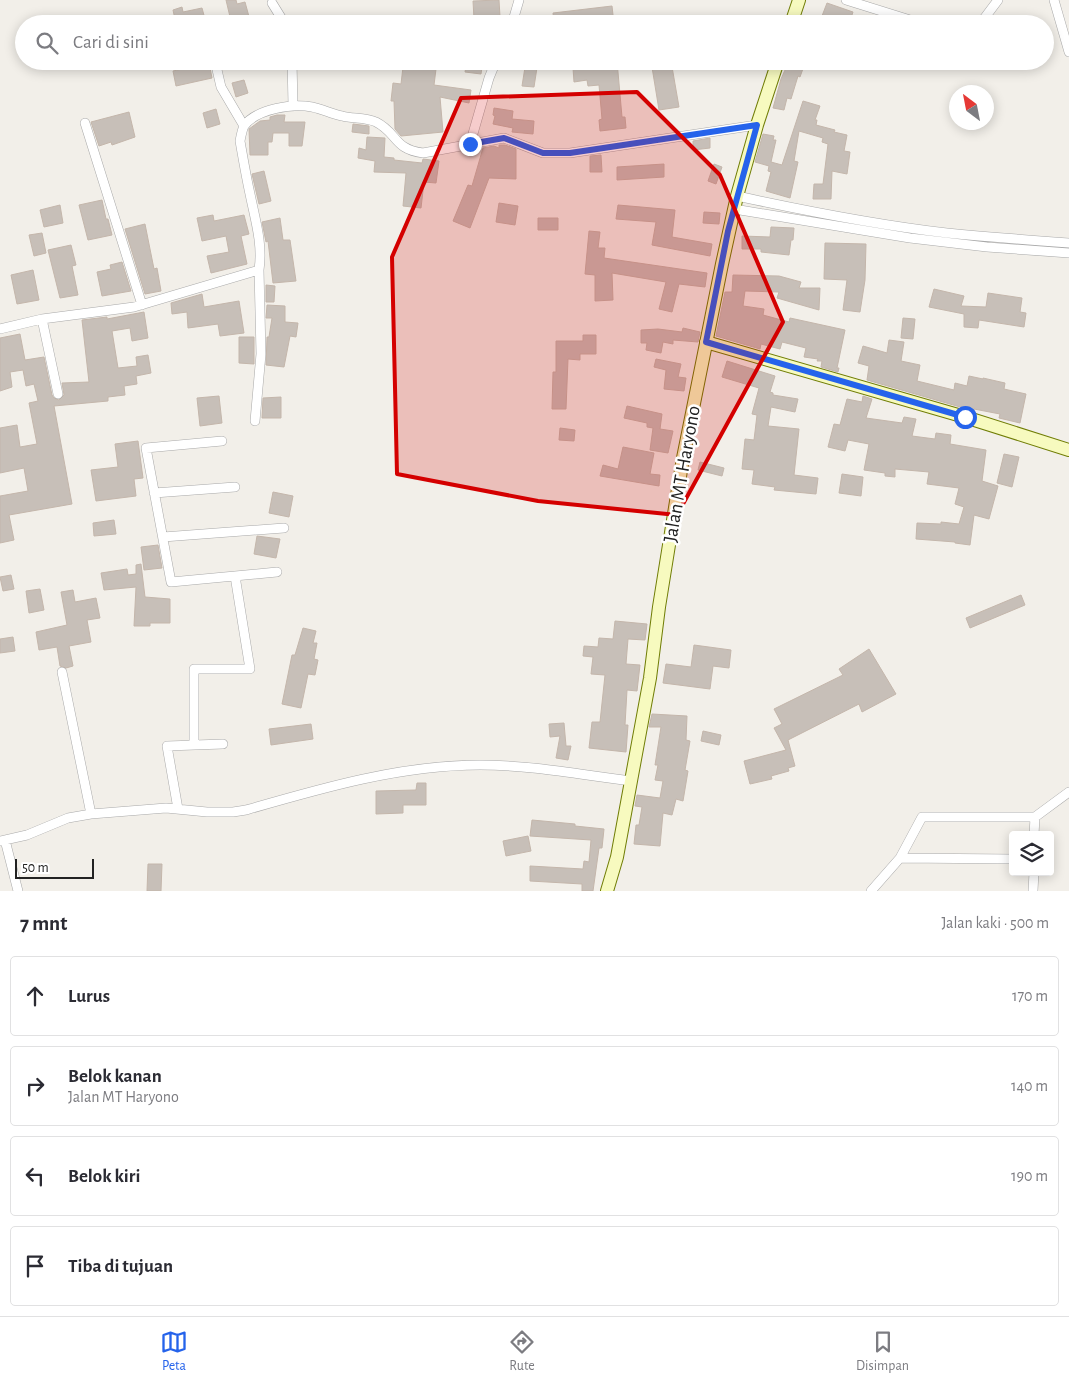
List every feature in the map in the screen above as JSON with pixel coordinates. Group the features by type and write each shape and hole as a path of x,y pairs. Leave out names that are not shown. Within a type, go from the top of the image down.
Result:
{"main road":[{"path":"794,15 800,0"},
{"name":"Jalan MT Haryono","path":"607,891 617,857 650,678 659,607 683,458 706,342 735,203 775,70"},
{"path":"706,342 965,417 1069,450"}],"street":[{"path":"515,15 519,0"},
{"path":"846,0 894,15"},
{"path":"987,15 998,0"},
{"path":"1054,0 1066,34 1069,52"},
{"path":"272,3 279,15"},
{"path":"217,70 222,87 244,126"},
{"path":"292,70 293,106"},
{"path":"470,144 492,70"},
{"path":"255,421 260,354 259,270 261,258 259,238 240,140 244,126 255,117 280,107 311,106 342,116 363,118 376,122 404,148 412,152 429,152 504,138 543,153 570,153 757,125"},
{"path":"85,122 142,305"},
{"path":"735,203 793,208 900,227 989,237 1069,243"},
{"path":"735,203 910,238 987,247 1069,253"},
{"path":"987,247 989,237"},
{"path":"0,329 42,319 142,305 259,270"},
{"path":"42,319 58,394"},
{"path":"222,441 146,448 171,582 277,572"},
{"path":"154,493 235,487"},
{"path":"163,537 284,528"},
{"path":"194,745 194,668 250,668 235,576"},
{"path":"62,672 91,814"},
{"path":"178,809 167,746 223,744"},
{"path":"18,891 3,840 27,835 58,821 91,814 178,809 202,812 239,811 349,782 397,773 478,765 511,766 631,781"},
{"path":"870,891 900,858 922,817 1035,817 1069,792"},
{"path":"1034,831 1035,817"},
{"path":"900,858 1009,859"},
{"path":"1033,891 1034,876"}],"highlighted area":[{"path":"637,92 720,175 783,322 677,515 538,501 397,474 392,257 461,98"}],"building":[{"path":"226,0 236,0 237,4 245,2 249,15 230,15"},
{"path":"499,0 500,15 474,15 473,1"},
{"path":"827,3 853,12 852,15 822,15"},
{"path":"612,6 613,15 553,15 553,13"},
{"path":"182,7 183,12 202,8 204,15 174,15 173,10"},
{"path":"210,70 212,78 176,86 173,71"},
{"path":"403,70 436,70 434,85 471,90 469,103 440,97 443,132 401,136 395,129 394,101 391,101 393,83 401,84"},
{"path":"465,70 482,70 481,74 465,72"},
{"path":"525,70 537,70 534,87 522,86"},
{"path":"573,70 618,70 622,117 625,117 626,128 600,131 599,120 602,119 599,85 588,86 587,80 574,82"},
{"path":"652,70 673,70 679,107 659,110"},
{"path":"785,70 802,70 800,77 798,76 791,99 787,98 784,110 773,108"},
{"path":"244,80 248,93 236,97 232,83"},
{"path":"803,101 820,106 815,120 817,120 816,125 847,135 844,151 850,152 847,174 832,171 831,199 813,199 814,184 823,184 828,144 822,142 823,138 799,131 794,161 798,162 790,198 766,191 771,172 768,171 769,166 755,162 763,134 774,136 773,140 776,140 771,162 782,165"},
{"path":"494,108 513,111 512,119 534,121 533,134 512,132 513,128 493,124"},
{"path":"216,109 220,124 207,128 203,113"},
{"path":"129,112 135,137 112,145 111,142 99,146 91,122"},
{"path":"285,115 284,122 305,122 302,146 289,146 289,133 273,133 272,142 268,142 268,155 250,155 249,129 260,121 270,120 270,117"},
{"path":"353,124 369,126 369,134 352,132"},
{"path":"367,137 385,138 384,157 422,163 423,159 439,161 436,183 424,182 421,208 403,206 406,173 374,172 375,161 358,158 359,148 366,150"},
{"path":"710,138 710,148 693,150 693,141"},
{"path":"499,145 516,149 516,179 489,178 470,228 453,221 468,185 472,186 483,148 494,146 499,148"},
{"path":"601,155 602,172 590,172 590,156"},
{"path":"664,164 664,177 617,180 617,167"},
{"path":"714,164 722,167 716,184 708,181"},
{"path":"264,171 271,201 259,204 252,174"},
{"path":"102,200 112,235 88,240 79,205"},
{"path":"499,203 518,206 515,225 496,222"},
{"path":"60,205 63,223 44,227 40,210"},
{"path":"618,205 675,210 672,237 712,244 710,256 652,245 656,222 616,219"},
{"path":"704,212 720,213 719,224 703,223"},
{"path":"213,215 214,221 244,215 249,234 241,236 247,264 211,273 207,256 229,252 226,236 202,241 197,218"},
{"path":"280,218 283,240 290,240 296,281 273,283 268,241 266,242 262,222"},
{"path":"538,218 558,218 558,230 538,230"},
{"path":"145,224 154,269 157,268 161,291 145,294 125,229"},
{"path":"771,227 794,228 789,255 761,252 761,249 742,249 742,236 770,237"},
{"path":"589,231 600,232 598,248 605,248 604,258 707,273 705,287 679,284 672,312 659,309 666,282 612,273 613,300 595,301 595,275 585,274"},
{"path":"42,233 46,253 34,256 29,235"},
{"path":"825,243 866,244 865,280 860,312 843,310 847,280 824,279"},
{"path":"71,245 76,265 72,266 78,295 60,298 48,250"},
{"path":"122,262 131,291 102,296 97,272 111,269 110,265"},
{"path":"33,270 39,300 17,304 11,275"},
{"path":"733,275 779,276 801,282 799,288 820,288 819,310 777,298 779,292 745,291 743,306 764,309 763,315 789,322 790,318 845,330 837,368 839,368 838,372 821,367 822,361 817,361 818,359 804,357 806,348 782,342 780,349 761,344 760,349 716,336 725,292 732,292"},
{"path":"266,285 275,286 274,302 266,302"},
{"path":"934,289 964,296 961,306 986,307 988,293 1022,298 1020,312 1026,313 1024,327 979,320 978,328 964,327 964,314 929,307"},
{"path":"202,294 204,307 239,301 244,333 220,336 218,324 188,328 187,312 172,314 171,303"},
{"path":"267,305 285,306 285,322 298,323 296,337 290,336 284,367 266,365 267,337 269,337 272,318 266,318"},
{"path":"144,312 148,338 132,341 130,328 112,331 118,368 137,366 136,357 148,355 151,373 136,376 137,384 124,386 125,395 108,397 108,401 54,406 72,504 9,515 14,540 0,543 0,496 28,491 24,468 0,473 0,428 17,425 20,447 37,444 29,403 38,401 34,384 26,386 23,370 10,372 12,387 0,391 0,338 20,334 25,360 44,357 52,395 59,400 64,395 62,383 89,382 82,320 107,317 107,319"},
{"path":"903,318 915,319 913,339 901,338"},
{"path":"683,328 700,332 698,342 673,340 673,344 663,342 661,353 646,350 647,343 641,343 641,330 658,329 682,332"},
{"path":"583,335 596,335 596,354 580,354 580,360 568,359 566,409 552,409 553,372 556,372 556,341 583,341"},
{"path":"239,337 254,337 254,364 239,363"},
{"path":"889,340 904,342 901,361 920,365 917,381 954,390 955,383 967,386 969,376 1005,383 1004,389 1026,394 1020,423 999,418 1000,414 974,409 974,411 867,380 869,366 858,363 863,346 887,353"},
{"path":"656,359 681,364 678,377 686,378 684,391 664,389 666,370 654,367"},
{"path":"727,361 775,376 770,392 773,395 798,399 795,412 771,407 768,426 799,429 794,475 818,478 816,494 774,490 775,487 752,484 754,470 742,469 745,439 754,440 757,415 752,414 759,388 722,377"},
{"path":"219,396 222,423 200,426 197,398"},
{"path":"863,396 872,399 866,418 902,423 904,417 916,419 912,436 935,439 936,433 951,435 950,444 986,450 982,481 998,486 989,519 974,515 970,545 916,539 917,523 941,524 941,522 959,524 964,507 955,504 959,488 927,484 929,472 895,469 895,477 885,476 885,473 864,470 869,444 848,440 845,451 828,447 834,424 840,425 847,399 862,402"},
{"path":"281,397 281,418 262,418 263,398"},
{"path":"627,406 662,414 660,429 673,431 668,453 650,450 653,428 647,427 647,423 624,418"},
{"path":"560,428 575,430 574,441 559,440"},
{"path":"138,441 143,478 134,479 136,496 96,501 91,470 118,467 115,444"},
{"path":"623,447 654,453 650,474 660,475 659,486 600,476 603,465 618,469"},
{"path":"1004,454 1019,457 1012,487 997,483"},
{"path":"700,462 724,468 722,476 698,470"},
{"path":"842,474 863,477 861,496 839,493"},
{"path":"273,492 293,496 289,517 269,513"},
{"path":"114,520 116,534 94,536 93,523"},
{"path":"257,536 280,539 276,558 254,554"},
{"path":"158,545 162,568 144,570 141,547"},
{"path":"141,564 145,597 170,599 170,623 150,623 150,626 134,626 136,587 104,590 101,573 127,569 128,575 136,574 136,565"},
{"path":"11,575 14,589 3,591 0,577"},
{"path":"40,589 44,610 29,613 26,591"},
{"path":"73,590 75,602 96,598 100,618 87,620 91,642 69,646 73,666 66,668 60,666 57,647 39,650 36,632 67,625 61,592"},
{"path":"1021,595 1025,605 970,628 966,618"},
{"path":"615,621 647,624 645,640 628,639 626,664 640,665 637,691 627,690 625,725 628,725 626,752 589,748 592,722 600,722 605,675 591,674 593,657 583,656 584,646 598,647 599,638 613,639"},
{"path":"303,628 316,631 313,643 317,643 314,659 318,660 315,675 308,674 301,708 282,704 292,655 295,655"},
{"path":"13,637 15,651 0,653 0,639"},
{"path":"694,645 731,650 729,668 713,666 710,689 663,683 666,664 691,667"},
{"path":"869,649 896,694 862,712 859,704 788,740 795,766 788,768 789,771 771,776 772,779 750,784 744,761 786,750 774,728 782,724 774,709 843,675 839,669"},
{"path":"652,714 687,716 686,740 690,741 685,770 688,771 683,801 676,799 672,815 663,813 660,846 634,844 636,825 639,825 642,807 635,806 637,795 660,798 663,781 655,780 658,765 655,765 661,727 649,727"},
{"path":"564,723 566,746 571,746 568,760 556,758 560,736 550,737 549,724"},
{"path":"311,724 313,739 271,745 269,729"},
{"path":"703,731 721,735 719,745 701,741"},
{"path":"417,783 426,783 426,805 403,805 403,813 376,814 376,791 416,790"},
{"path":"532,820 604,829 602,848 599,848 593,891 582,891 582,884 530,881 530,866 583,869 584,861 589,862 591,840 530,836"},
{"path":"528,836 531,851 506,856 503,841"},
{"path":"148,864 162,864 161,891 147,891"}],"route":[{"path":"470,144 504,138 543,153 570,153 757,125 728,231 706,342 965,417"}]}
